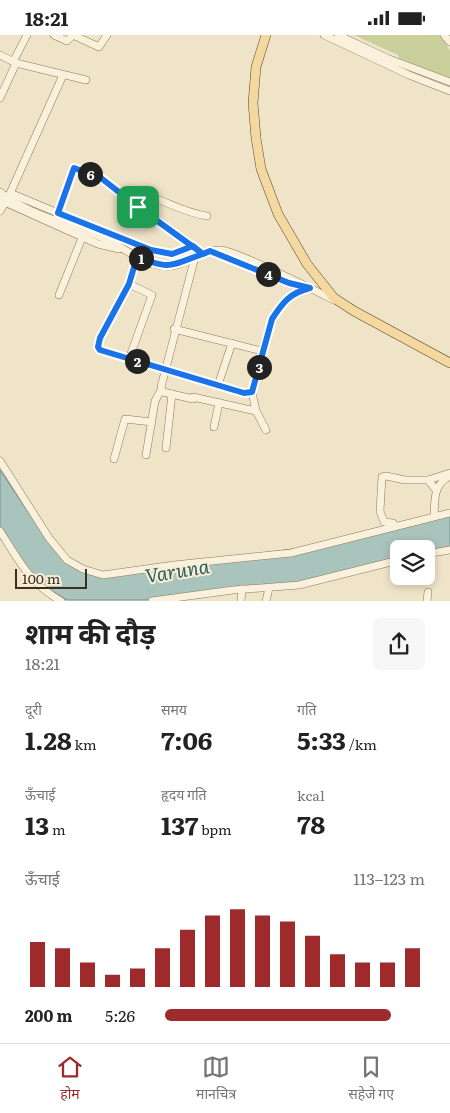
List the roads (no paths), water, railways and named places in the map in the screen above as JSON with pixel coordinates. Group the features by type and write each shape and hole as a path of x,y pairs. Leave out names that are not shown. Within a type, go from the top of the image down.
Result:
{"main road":[{"path":"267,37 256,67 253,103 261,169 278,214 308,264 328,291 341,304 450,363"},
{"path":"428,350 450,357"}],"street":[{"path":"0,98 3,81 15,62 27,35"},
{"path":"54,35 67,41 73,35 99,47 108,35"},
{"path":"324,35 409,75 450,91"},
{"path":"338,35 389,59 450,82"},
{"path":"444,35 450,42"},
{"path":"0,55 15,62 86,79"},
{"path":"0,211 63,75"},
{"path":"58,213 74,168 101,178 193,246 289,283 307,287 341,304"},
{"path":"0,192 6,199 82,238 108,247 121,249"},
{"path":"138,207 142,194 173,204 195,214 208,216"},
{"path":"6,199 58,213 151,250 172,254 193,246"},
{"path":"6,199 108,241 137,257 166,266 174,266 206,252"},
{"path":"59,295 82,238"},
{"path":"137,257 129,284 100,338 98,347 100,350 244,393 252,392"},
{"path":"146,455 156,401 161,390 174,329 195,257"},
{"path":"129,284 152,295 129,359"},
{"path":"266,430 256,411 252,392 262,351 272,319 278,309 293,294 307,287"},
{"path":"174,329 262,351"},
{"path":"218,385 232,343"},
{"path":"161,390 172,394 256,411"},
{"path":"166,448 172,394"},
{"path":"214,427 219,403"},
{"path":"114,459 125,419 152,422"},
{"path":"0,461 53,545 71,564 98,574 112,575 174,565 291,553 450,513"},
{"path":"395,527 393,523 384,522 380,513 382,477 386,476 405,481 428,480 450,474"},
{"path":"434,516 436,490 441,481 450,474"},
{"path":"428,480 436,490"},
{"path":"0,531 29,576 61,601"},
{"path":"435,553 450,550"},
{"path":"152,601 242,589 312,583 390,562"},
{"path":"266,601 269,588"},
{"path":"241,601 242,589"},
{"path":"427,601 428,592"}],"water":[{"name":"Varuna","path":"0,470 49,543 82,571 105,578 168,565 340,543 450,516 450,548 435,551 435,540 390,540 390,561 309,582 271,586 245,586 158,600 67,600 37,582 0,529"}]}
